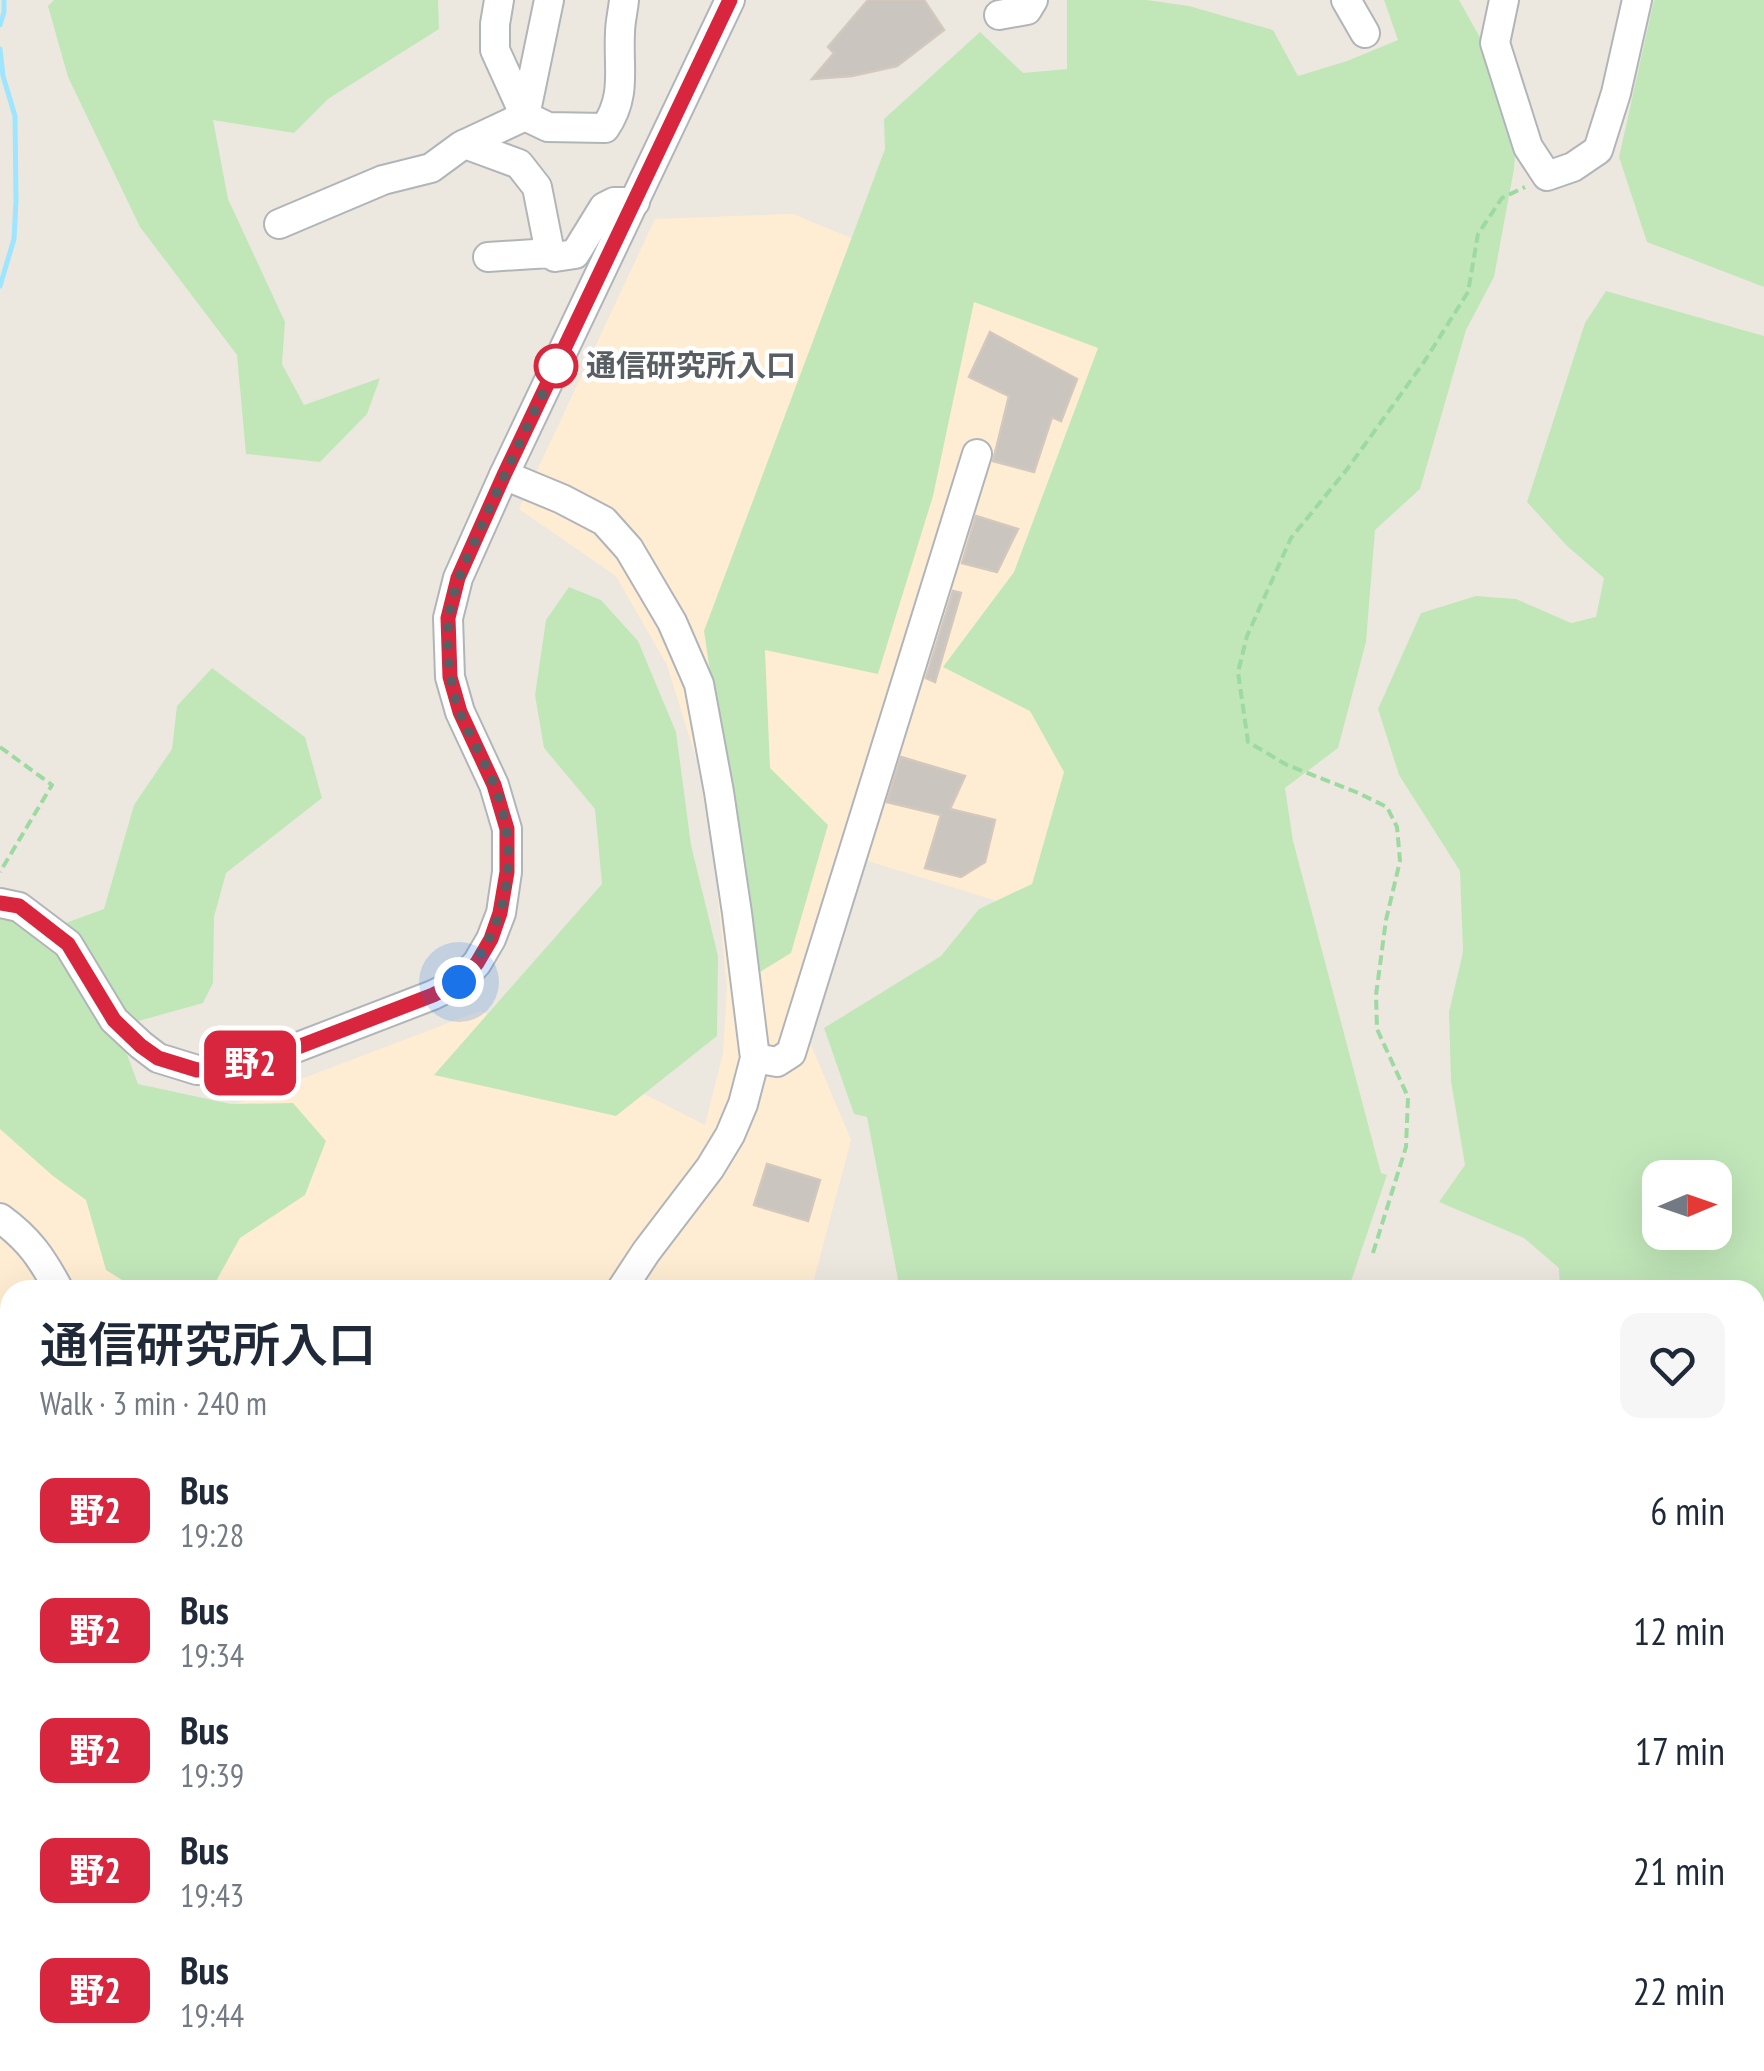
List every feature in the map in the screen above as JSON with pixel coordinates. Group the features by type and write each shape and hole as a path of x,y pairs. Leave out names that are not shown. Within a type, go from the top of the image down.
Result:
{"street":[{"path":"499,0 494,24 496,50 526,116 548,128 605,128 616,112 621,88 624,0"},
{"path":"526,116 549,0"},
{"path":"0,903 19,906 68,944 114,1020 141,1046 158,1058 197,1070 229,1068 272,1057 433,995 459,982 477,963 500,913 507,872 507,829 494,785 460,712 450,677 448,618 458,578 730,0"},
{"path":"999,15 1027,10 1033,0"},
{"path":"1346,0 1365,33"},
{"path":"1504,0 1496,42 1528,146 1547,176 1574,168 1598,150 1616,93 1637,0"},
{"path":"279,224 382,180 431,168 465,144 526,116"},
{"path":"465,144 519,164 537,187 550,253 555,258 575,254 604,207 614,202 635,202"},
{"path":"488,257 550,253"},
{"path":"755,1058 777,1062 791,1052 977,454"},
{"path":"504,475 604,521 629,550 672,622 700,684 720,792 755,1058 730,1134 710,1168 628,1280"},
{"path":"0,1218 21,1233 43,1259 54,1280"}],"path":[{"path":"1374,1253 1406,1147 1408,1098 1378,1029 1376,995 1386,920 1400,861 1397,827 1387,808 1287,765 1248,742 1238,672 1246,636 1291,538 1348,468 1424,362 1468,292 1478,234 1502,198 1547,176"},
{"path":"0,747 52,785 0,872"}],"shaded area":[{"path":"793,214 1129,353 1052,699 1094,804 1042,915 862,859 808,1038 851,1140 814,1280 0,1280 0,933 119,1074 159,1096 220,1110 480,1011 705,1125 723,1054 727,987 714,861 697,761 667,665 616,576 519,509 655,219"}],"green space":[{"path":"54,0 438,0 439,29 328,99 294,133 213,120 228,199 285,322 282,364 304,405 380,378 367,414 320,462 246,454 237,355 140,227 68,77 48,6"},
{"path":"1067,0 1147,0 1189,6 1273,30 1298,76 1398,40 1384,0 1459,0 1492,59 1518,118 1514,169 1494,277 1466,330 1420,489 1375,530 1366,642 1338,748 1285,788 1293,841 1381,1173 1387,1175 1351,1280 898,1280 867,1117 854,1114 824,1028 941,956 979,909 1032,884 1064,772 1030,711 943,667 1014,572 1098,348 974,302 933,496 878,674 765,650 770,768 828,825 791,953 755,975 704,631 885,149 884,119 980,32 1023,73 1067,69"},
{"path":"1654,0 1764,0 1764,287 1647,242 1619,157"},
{"path":"1606,291 1764,336 1764,1280 1560,1280 1559,1268 1524,1238 1439,1202 1465,1165 1451,1081 1449,1012 1463,952 1460,871 1399,775 1378,709 1421,613 1476,596 1516,599 1571,623 1596,617 1604,578 1567,546 1527,502 1585,323"},
{"path":"569,587 601,600 638,641 676,732 691,845 718,956 717,1036 616,1116 434,1075 602,884 595,809 544,748 535,695 546,620"},
{"path":"212,668 305,737 322,798 226,873 214,917 213,983 203,1003 117,1027 138,1084 231,1104 293,1103 326,1141 305,1195 240,1238 217,1280 122,1280 106,1270 86,1200 0,1129 0,914 52,928 104,909 134,805 172,749 177,706"}],"building":[{"path":"868,0 924,0 944,30 897,66 852,76 812,79 834,53 828,47"},
{"path":"990,332 1077,379 1061,421 1052,417 1034,472 993,461 1009,396 969,377"},
{"path":"976,516 1018,529 997,572 962,563"},
{"path":"953,591 961,593 935,682 926,678"},
{"path":"901,757 965,776 950,809 995,820 985,862 961,877 925,868 941,815 887,802"},
{"path":"767,1164 820,1180 808,1221 754,1205"}],"waterway":[{"path":"0,25 4,0"},
{"path":"0,49 15,116 16,201 14,239 0,286"}],"bus line":[{"name":"野2","path":"0,903 19,906 68,944 114,1020 141,1046 158,1058 197,1070 229,1068 272,1057 433,995 459,982 477,963 500,913 507,872 507,829 494,785 460,712 450,677 448,618 458,578 730,0"}],"place":[{"name":"通信研究所入口","path":"556,366"}],"route":[{"path":"459,982 477,963 500,913 507,872 507,829 494,785 460,712 450,677 448,618 458,578 556,366"}]}
